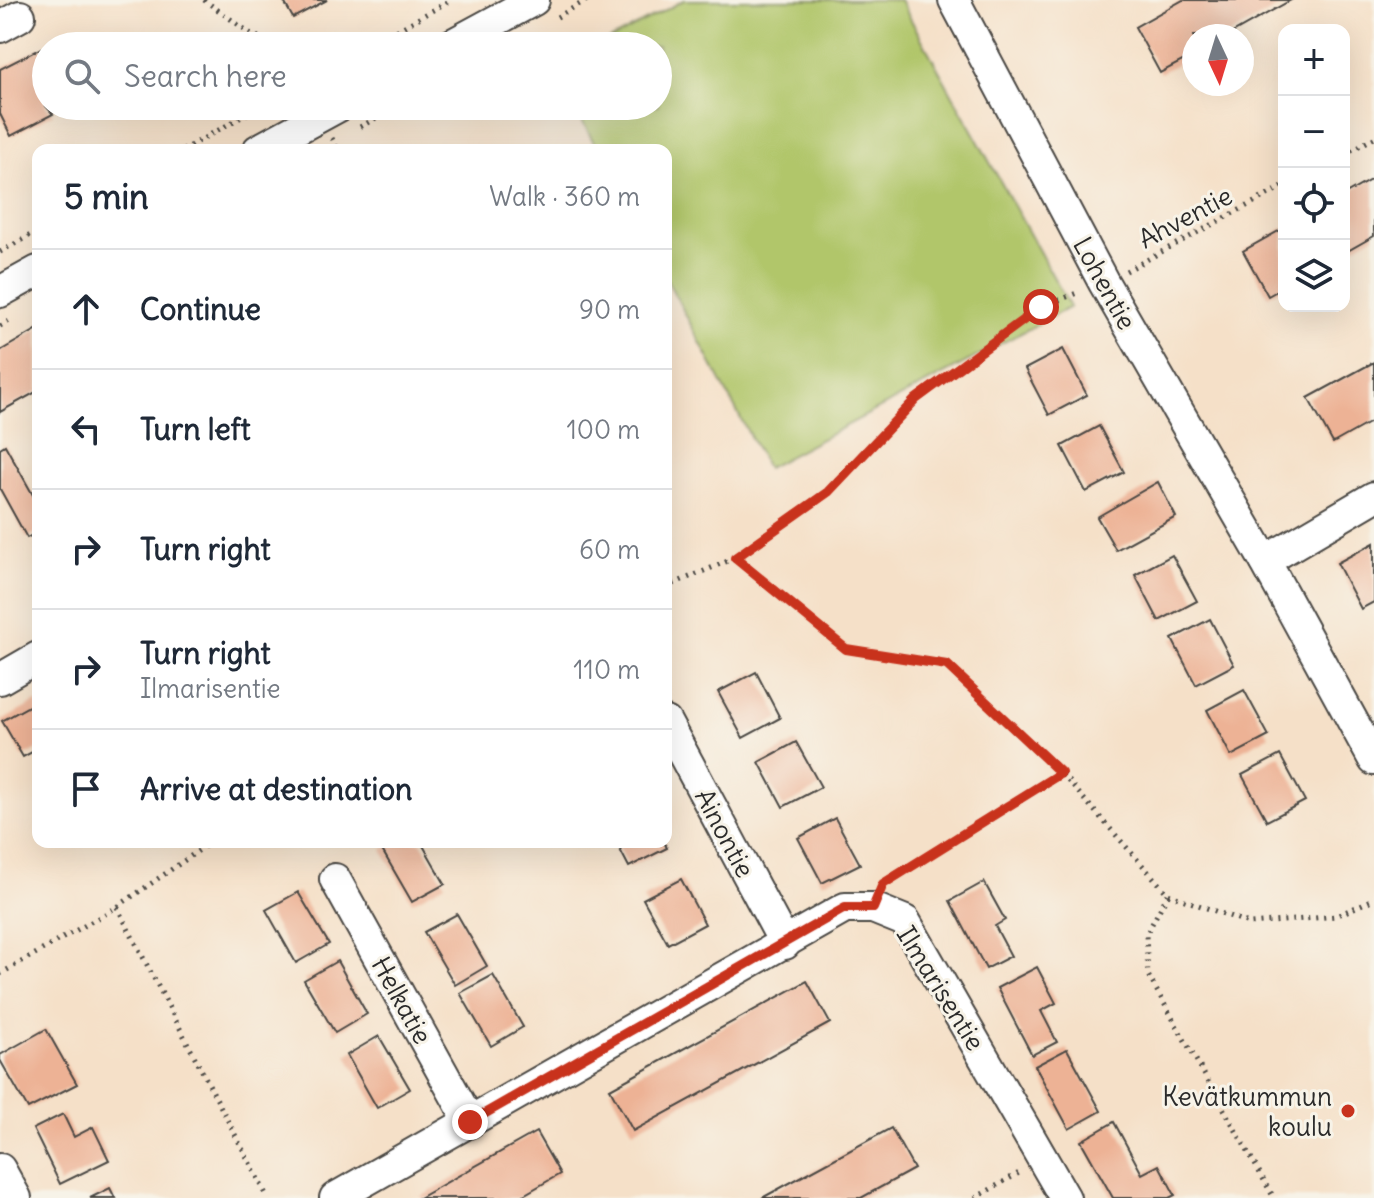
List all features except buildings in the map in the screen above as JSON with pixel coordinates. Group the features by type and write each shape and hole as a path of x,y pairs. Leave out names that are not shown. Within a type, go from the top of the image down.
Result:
{"street":[{"path":"475,32 534,0"},
{"name":"Lohentie","path":"954,0 1104,283 1265,561 1374,760"},
{"path":"269,144 313,120"},
{"path":"0,292 32,274"},
{"path":"1265,561 1374,497"},
{"path":"0,679 32,660"},
{"name":"Ainontie","path":"672,733 785,944"},
{"name":"Helkatie","path":"335,879 470,1122"},
{"name":"Ilmarisentie","path":"335,1198 845,908 873,908 905,921 1065,1198"},
{"path":"0,1169 16,1198"}],"path":[{"path":"204,0 249,32"},
{"path":"394,32 451,0"},
{"path":"194,144 236,120"},
{"path":"1350,151 1374,138"},
{"name":"Ahventie","path":"672,584 735,558 828,492 916,399 1041,307 1104,283 1278,189"},
{"path":"0,252 32,234"},
{"path":"735,558 846,649 947,665 1061,773 1168,894 1251,924 1336,916 1374,899"},
{"path":"873,908 883,884 1061,773"},
{"path":"0,974 117,907 202,848"},
{"path":"1168,894 1146,935 1148,975 1274,1198"},
{"path":"117,907 268,1198"},
{"path":"975,1198 1043,1160"}],"green space":[{"path":"684,0 900,0 1070,307 767,468 672,289 672,144 595,144 582,120 672,120 672,32 625,32"}],"place":[{"name":"Kevätkummun koulu","path":"1348,1111"}],"route":[{"path":"470,1122 845,908 873,908 883,884 1061,773 947,665 846,649 735,558 828,492 916,399 1041,307"}]}
